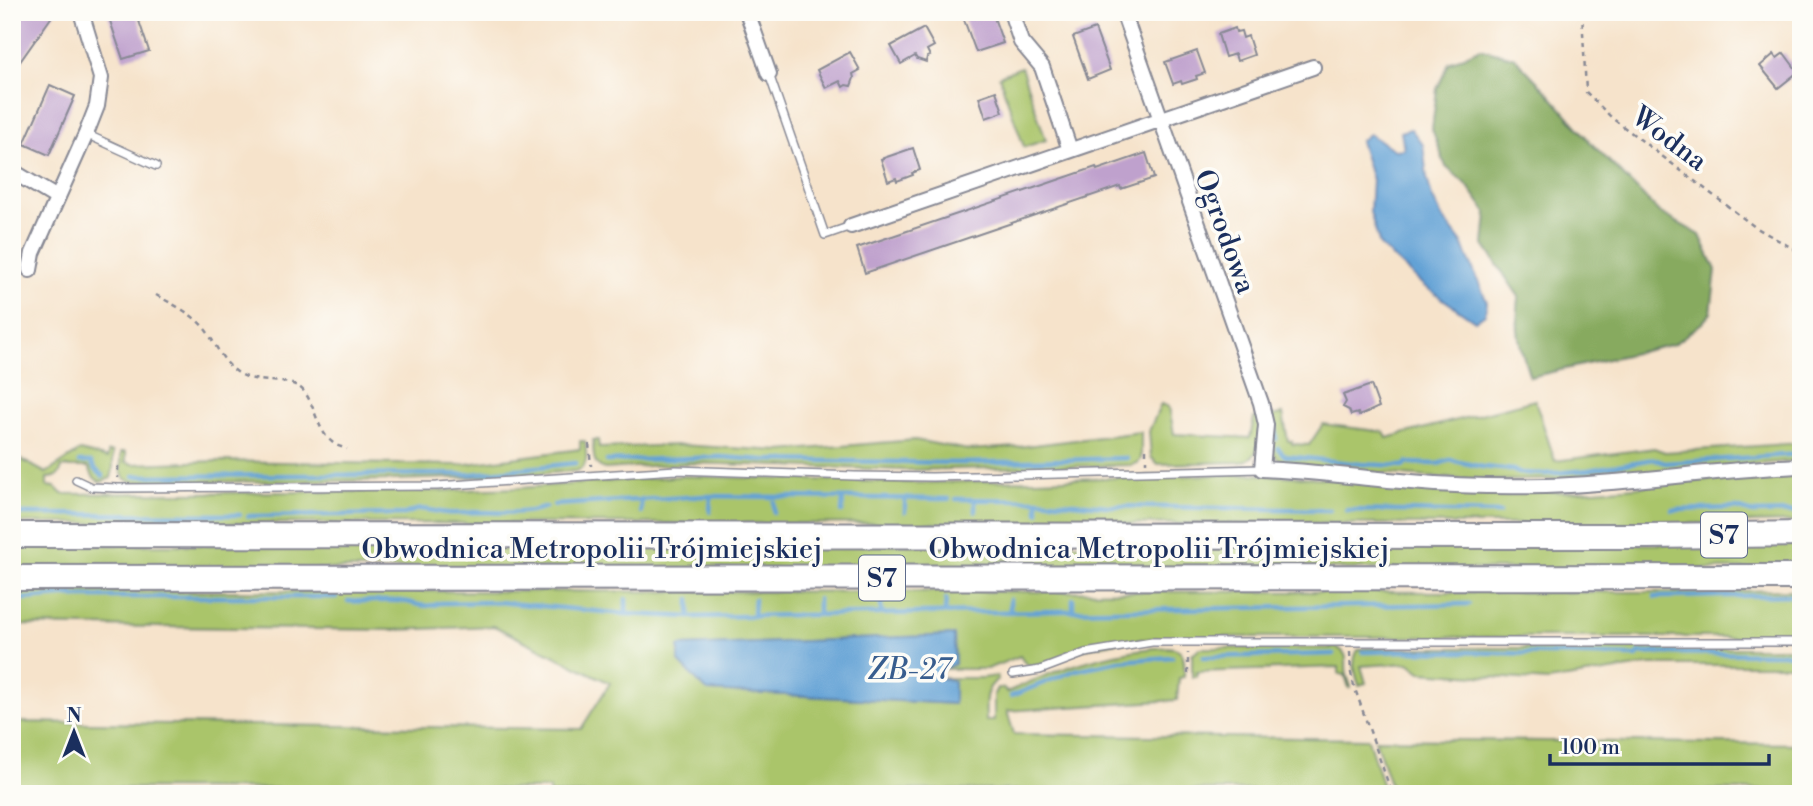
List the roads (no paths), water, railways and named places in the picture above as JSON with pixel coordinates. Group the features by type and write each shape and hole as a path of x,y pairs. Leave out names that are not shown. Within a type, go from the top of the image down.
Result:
{"highway":[{"name":"Obwodnica Metropolii Trójmiejskiej","path":"12,535 1801,534"},
{"name":"Obwodnica Metropolii Trójmiejskiej","path":"12,578 1801,577"}],"street":[{"path":"30,270 33,253 97,106 101,78 81,12"},
{"path":"747,12 769,74"},
{"path":"1011,12 1021,41 1042,67 1070,150"},
{"name":"Ogrodowa","path":"1123,12 1261,403 1266,425 1262,469"},
{"path":"850,226 1313,67"},
{"path":"12,171 57,198"},
{"path":"1262,469 1448,485 1544,486 1801,466"}],"lane":[{"path":"769,74 825,235 850,226"},
{"path":"86,134 156,166"},
{"path":"76,480 91,487 118,488 437,486 685,470 932,477 1262,469"},
{"path":"1013,674 1040,670 1085,653 1152,642 1801,642"}],"water":[{"path":"1411,129 1423,145 1432,197 1442,217 1462,243 1487,302 1485,314 1475,321 1424,286 1380,246 1370,212 1372,180 1360,141 1369,134 1395,150 1404,149 1401,132"},
{"name":"ZB-27","path":"954,635 955,664 941,669 941,678 954,681 954,704 708,691 679,662 681,646"}],"waterway":[{"path":"1275,426 1276,439"},
{"path":"1278,448 1285,456 1361,464 1403,466 1407,463 1438,464 1450,460 1518,473 1545,474 1654,459 1665,463 1801,454"},
{"path":"607,461 720,457 967,463 1127,458"},
{"path":"79,462 91,462 103,476"},
{"path":"134,476 471,474 576,463"},
{"path":"554,505 704,496 949,499"},
{"path":"710,512 711,496"},
{"path":"774,497 774,512"},
{"path":"842,512 843,498"},
{"path":"641,499 641,512"},
{"path":"905,499 905,512"},
{"path":"956,499 1038,500 1107,506 1330,510"},
{"path":"975,500 975,512"},
{"path":"1038,500 1038,512"},
{"path":"248,516 405,514 422,509 450,513 511,512 546,507"},
{"path":"1672,510 1737,508 1753,513 1801,512"},
{"path":"1346,510 1500,513"},
{"path":"12,514 240,515"},
{"path":"12,600 72,595 336,597"},
{"path":"1655,597 1801,595"},
{"path":"626,599 626,614"},
{"path":"690,599 690,617"},
{"path":"753,616 754,599"},
{"path":"818,599 818,615"},
{"path":"881,599 881,614"},
{"path":"945,612 946,599"},
{"path":"1010,599 1010,611"},
{"path":"1073,599 1073,611"},
{"path":"348,601 400,601 429,606 440,603 498,602 690,617 1469,604"},
{"path":"1363,652 1637,656 1639,653 1801,654"},
{"path":"1203,657 1334,654"},
{"path":"1011,696 1076,670 1119,661 1172,657"}]}
